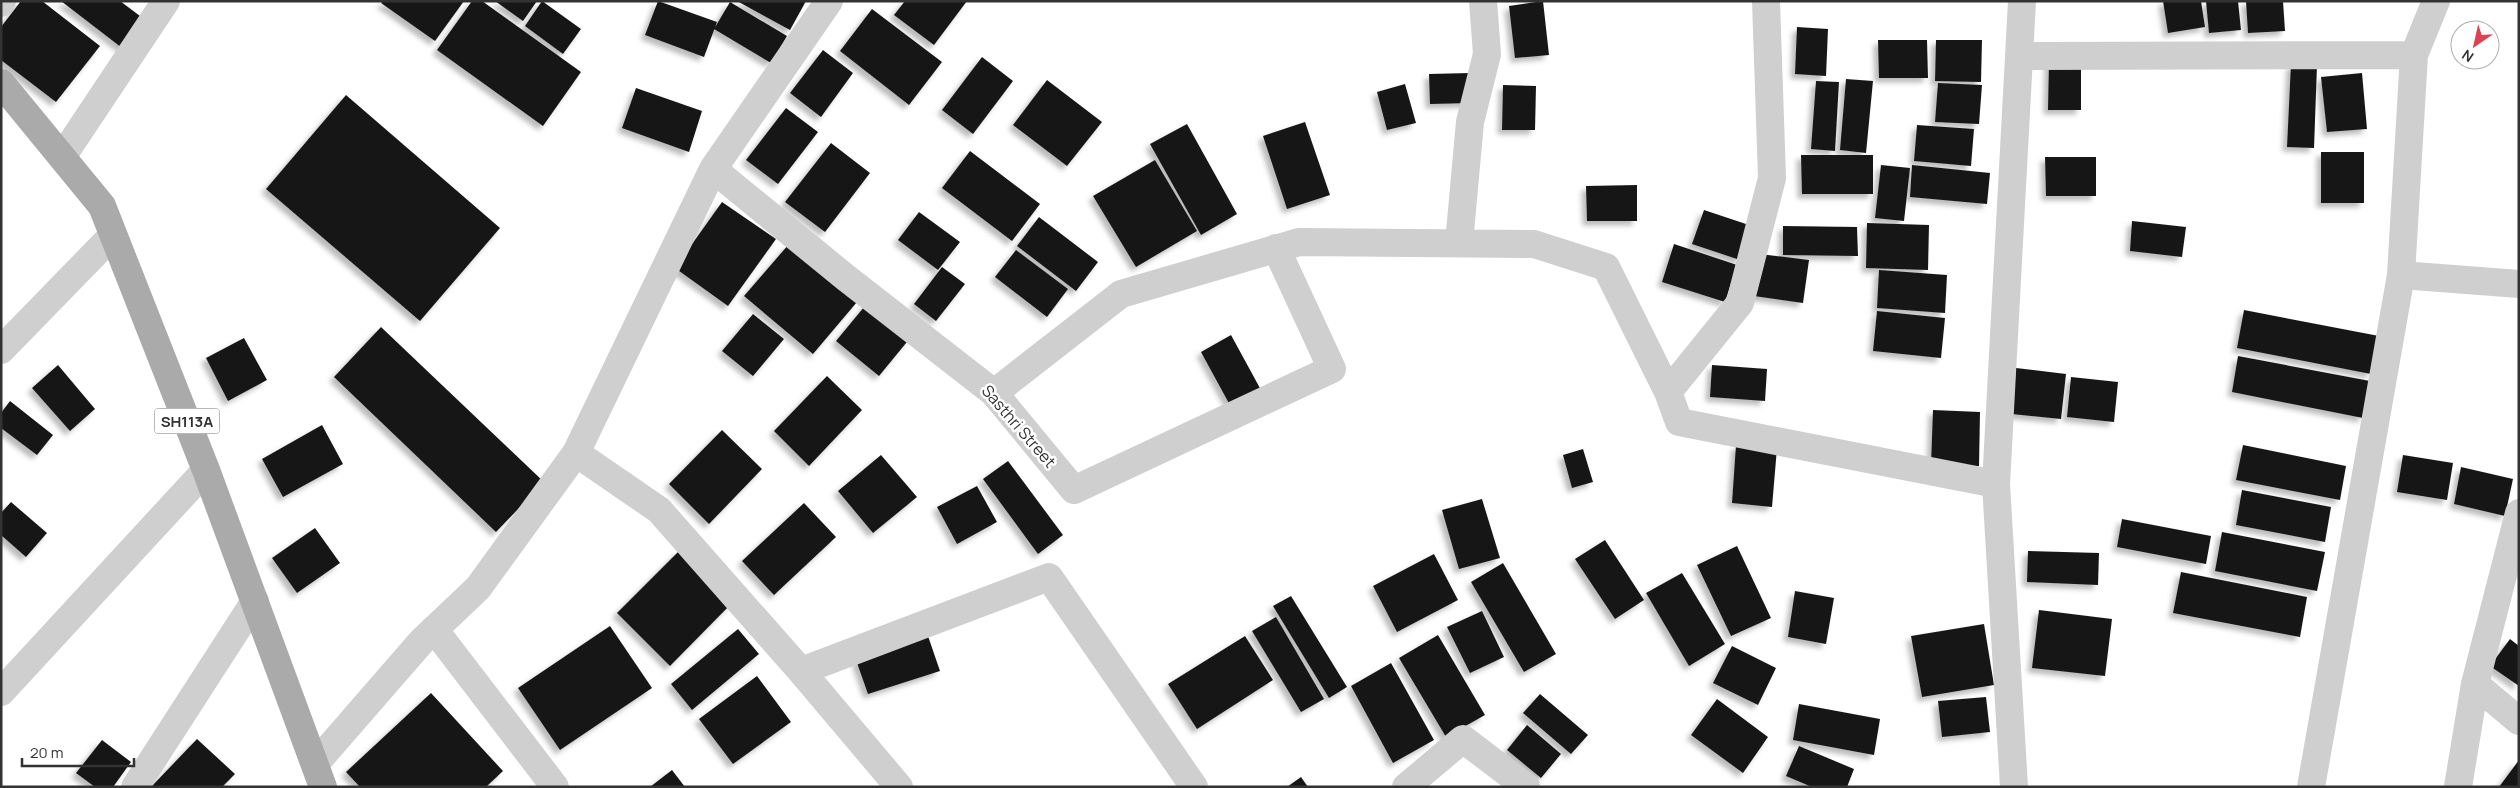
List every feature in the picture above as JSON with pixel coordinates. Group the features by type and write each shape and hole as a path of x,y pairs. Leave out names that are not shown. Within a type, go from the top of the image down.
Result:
{"main road":[{"name":"SH113A","path":"1,83 102,206 206,470 319,775"}],"street":[{"path":"62,157 166,1"},
{"path":"319,775 434,629 478,588 576,453 713,169 829,1"},
{"path":"1459,243 1470,122 1487,54 1483,1"},
{"path":"1668,392 1740,303 1772,178 1766,1"},
{"path":"2014,787 1996,484 2022,1"},
{"path":"2311,787 2401,275 2414,55 2436,1"},
{"path":"2019,56 2414,55"},
{"name":"Sasthri Street","path":"713,169 845,277 994,393 1074,490 1332,369 1276,248"},
{"path":"1,350 113,235"},
{"path":"994,393 1121,294 1276,248 1299,242 1534,244 1606,268 1668,392 1679,422 1996,484"},
{"path":"2401,275 2519,284"},
{"path":"576,453 659,510 801,671 899,787"},
{"path":"1,692 206,470"},
{"path":"2458,787 2475,684 2519,513"},
{"path":"801,671 1049,577 1194,787"},
{"path":"135,787 255,601"},
{"path":"434,629 555,787"},
{"path":"2475,684 2519,721"},
{"path":"1406,787 1463,739 1526,787"}],"building":[{"path":"21,1 42,1 100,46 56,102 1,60 1,27"},
{"path":"61,1 120,1 148,22 126,51"},
{"path":"383,1 464,1 435,41 381,3"},
{"path":"472,1 482,1 581,72 543,126 437,50"},
{"path":"495,1 537,1 523,21"},
{"path":"542,1 581,29 563,54 525,26"},
{"path":"658,1 717,22 704,57 645,35"},
{"path":"737,1 806,1 790,30"},
{"path":"905,1 967,1 934,45 894,15"},
{"path":"1543,1 1549,55 1515,58 1509,6"},
{"path":"2163,1 2201,1 2205,27 2168,33"},
{"path":"2206,1 2238,1 2241,30 2209,33"},
{"path":"2246,1 2283,1 2285,31 2248,33"},
{"path":"730,2 787,36 771,63 714,29"},
{"path":"872,9 942,62 909,105 840,51"},
{"path":"1797,27 1828,29 1826,76 1795,74"},
{"path":"1878,40 1927,40 1928,78 1879,78"},
{"path":"1936,40 1982,40 1981,82 1935,81"},
{"path":"823,50 853,73 821,117 790,93"},
{"path":"982,57 1013,81 973,134 942,110"},
{"path":"2049,62 2081,63 2081,110 2048,110"},
{"path":"2291,64 2317,65 2314,148 2287,147"},
{"path":"1470,73 1471,103 1430,104 1429,74"},
{"path":"2362,73 2367,129 2327,132 2321,77"},
{"path":"1846,79 1873,81 1866,153 1840,150"},
{"path":"1047,80 1102,122 1067,166 1013,125"},
{"path":"1816,81 1839,82 1835,151 1811,149"},
{"path":"1938,83 1982,85 1979,124 1935,122"},
{"path":"1405,84 1416,123 1387,130 1377,92"},
{"path":"1503,85 1536,86 1535,130 1502,130"},
{"path":"636,88 702,111 689,152 622,128"},
{"path":"346,95 500,228 420,321 266,189"},
{"path":"786,108 818,132 778,184 746,160"},
{"path":"1305,122 1330,195 1287,209 1263,136"},
{"path":"1187,124 1237,214 1201,235 1150,144"},
{"path":"1917,125 1974,129 1971,166 1914,161"},
{"path":"831,143 870,173 825,232 785,202"},
{"path":"970,151 1040,204 1012,241 942,188"},
{"path":"2321,152 2364,152 2364,203 2321,203"},
{"path":"1801,155 1873,155 1873,194 1802,194"},
{"path":"2045,157 2096,157 2096,196 2046,196"},
{"path":"1155,160 1197,231 1136,267 1093,196"},
{"path":"1881,165 1910,168 1904,221 1875,218"},
{"path":"1912,165 1990,173 1987,204 1910,197"},
{"path":"1637,185 1637,221 1587,221 1586,186"},
{"path":"722,202 776,239 728,306 675,268"},
{"path":"1704,210 1752,226 1740,260 1692,244"},
{"path":"919,212 960,242 938,270 898,240"},
{"path":"1039,217 1098,262 1076,291 1017,246"},
{"path":"2132,221 2186,227 2182,257 2130,251"},
{"path":"1867,223 1929,225 1928,270 1866,268"},
{"path":"1783,226 1857,227 1858,256 1783,255"},
{"path":"789,244 857,302 813,354 744,296"},
{"path":"1674,244 1737,265 1725,302 1662,282"},
{"path":"1016,250 1068,289 1047,317 995,277"},
{"path":"1760,254 1809,260 1803,303 1754,296"},
{"path":"942,267 965,284 936,321 914,304"},
{"path":"1879,270 1947,275 1945,313 1877,308"},
{"path":"869,301 911,337 879,376 836,341"},
{"path":"2244,310 2379,336 2371,374 2237,348"},
{"path":"1877,311 1945,318 1941,358 1873,351"},
{"path":"753,314 784,339 753,376 722,351"},
{"path":"381,327 544,482 496,532 334,377"},
{"path":"1231,335 1261,390 1231,407 1201,352"},
{"path":"244,338 267,380 228,401 206,358"},
{"path":"2238,356 2370,381 2363,418 2232,392"},
{"path":"58,365 95,409 70,431 32,388"},
{"path":"1712,365 1767,369 1765,401 1710,397"},
{"path":"2016,368 2066,374 2061,419 2012,414"},
{"path":"827,376 862,410 809,466 774,431"},
{"path":"2071,377 2118,382 2114,422 2067,417"},
{"path":"10,401 53,435 37,455 1,428 1,413"},
{"path":"1933,410 1980,412 1979,466 1931,465"},
{"path":"322,425 343,464 283,497 262,459"},
{"path":"722,430 762,469 709,524 669,484"},
{"path":"1736,445 1777,448 1772,507 1732,503"},
{"path":"2243,445 2346,466 2340,500 2236,480"},
{"path":"1583,449 1593,482 1572,488 1563,455"},
{"path":"881,455 917,497 873,533 838,491"},
{"path":"2403,455 2453,463 2447,500 2397,492"},
{"path":"1008,461 1063,535 1038,554 983,479"},
{"path":"2461,467 2513,479 2505,516 2454,504"},
{"path":"977,486 997,522 957,544 937,507"},
{"path":"2242,490 2331,507 2325,542 2236,525"},
{"path":"1482,499 1500,558 1459,569 1442,510"},
{"path":"11,502 47,533 26,557 1,535 1,513"},
{"path":"804,503 836,537 774,595 742,561"},
{"path":"2122,519 2211,536 2206,564 2117,547"},
{"path":"315,528 340,563 297,593 272,558"},
{"path":"2222,532 2325,552 2317,591 2215,571"},
{"path":"1605,540 1644,600 1615,619 1575,559"},
{"path":"1737,546 1771,618 1731,636 1697,565"},
{"path":"680,550 733,602 670,666 617,613"},
{"path":"2028,551 2099,553 2098,585 2027,582"},
{"path":"1434,554 1458,600 1397,632 1373,586"},
{"path":"1503,563 1556,654 1524,672 1471,582"},
{"path":"2181,572 2307,597 2300,637 2173,613"},
{"path":"1682,573 1725,644 1689,666 1646,593"},
{"path":"1795,591 1834,598 1826,644 1788,637"},
{"path":"1291,596 1347,687 1329,698 1273,606"},
{"path":"2039,610 2112,619 2105,676 2032,668"},
{"path":"1482,611 1504,657 1470,673 1447,627"},
{"path":"1276,617 1324,699 1301,712 1252,631"},
{"path":"1984,624 1994,685 1922,697 1911,636"},
{"path":"610,626 652,688 560,750 518,688"},
{"path":"738,629 759,654 692,710 671,684"},
{"path":"1438,635 1485,715 1446,737 1399,658"},
{"path":"928,636 940,671 868,694 856,660"},
{"path":"1245,636 1273,680 1197,729 1168,684"},
{"path":"2510,639 2519,646 2519,686 2490,666"},
{"path":"1732,646 1776,668 1758,705 1713,683"},
{"path":"1391,663 1434,740 1393,763 1351,686"},
{"path":"757,676 791,722 733,764 699,719"},
{"path":"431,693 503,771 486,787 360,787 346,772"},
{"path":"1540,694 1588,735 1571,754 1523,713"},
{"path":"1986,697 1990,732 1942,737 1938,701"},
{"path":"1717,699 1768,737 1743,773 1691,735"},
{"path":"1799,704 1880,719 1874,755 1793,740"},
{"path":"1527,725 1561,754 1541,778 1507,750"},
{"path":"197,739 235,774 222,787 151,787"},
{"path":"102,740 131,762 113,787 95,787 76,773"},
{"path":"1799,746 1854,769 1847,787 1812,787 1786,776"},
{"path":"2519,760 2519,787 2499,787"},
{"path":"672,770 685,787 650,787"},
{"path":"1301,777 1308,787 1287,787"}]}
